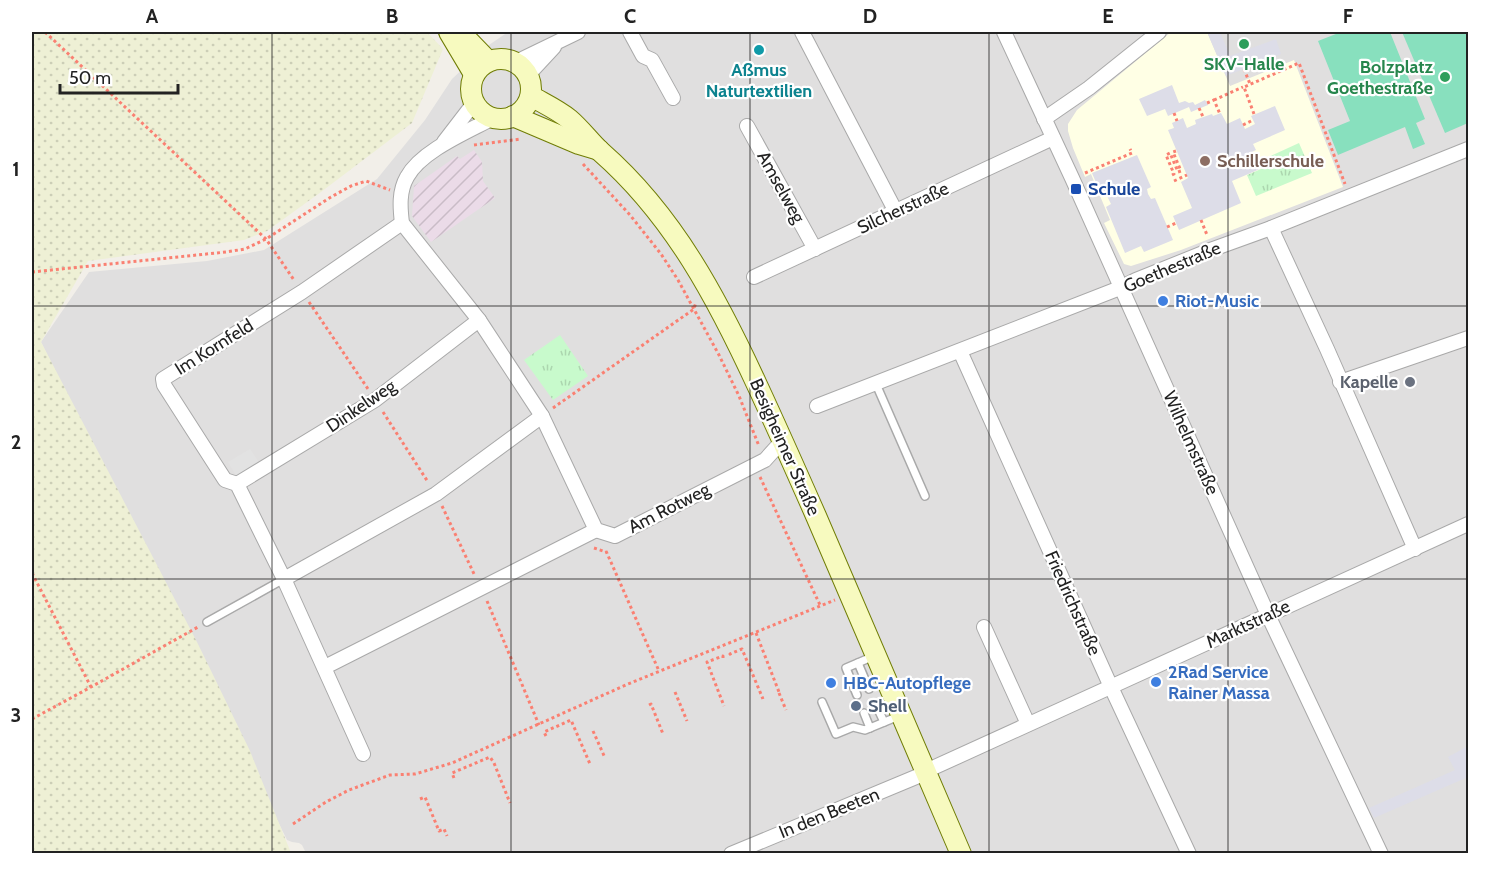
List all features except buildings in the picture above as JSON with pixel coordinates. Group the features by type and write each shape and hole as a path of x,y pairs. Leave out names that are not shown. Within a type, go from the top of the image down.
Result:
{"main road":[{"path":"449,32 481,67"},
{"path":"460,32 466,36 481,67"},
{"path":"502,58 522,69 531,82 531,96 521,111 503,119 493,118 482,112 474,103 471,88 481,67 502,58"},
{"name":"Besigheimer Straße","path":"531,96 567,117 609,158 654,206 704,279 738,343 783,440 850,594 876,655 893,718 926,771 961,854"},
{"path":"513,116 599,150"}],"street":[{"path":"522,69 559,40 578,32"},
{"path":"630,32 643,56 652,60 673,98"},
{"path":"802,32 896,212"},
{"name":"Wilhelmstraße","path":"1004,32 1268,615 1381,854"},
{"path":"1044,119 1089,88 1159,32"},
{"path":"441,146 474,103"},
{"path":"325,667 596,530 542,416 480,320 402,223 401,196 405,182 414,167 441,146 493,118"},
{"name":"Amselweg","path":"747,126 815,249"},
{"name":"Silcherstraße","path":"754,277 1053,138"},
{"name":"Goethestraße","path":"817,406 1468,149"},
{"name":"Im Kornfeld","path":"363,754 284,579 237,484 225,480 164,385 163,379 302,292 402,223"},
{"path":"1271,228 1415,549"},
{"name":"Dinkelweg","path":"237,484 375,400 480,320"},
{"path":"1340,382 1468,338"},
{"name":"Friedrichstraße","path":"960,351 1189,854"},
{"path":"284,579 436,494 542,416"},
{"name":"Am Rotweg","path":"596,530 615,536 765,460 783,440"},
{"name":"Marktstraße","path":"926,771 1468,524"},
{"path":"984,627 1028,724"},
{"name":"In den Beeten","path":"731,854 926,771"}],"lane":[{"path":"876,384 926,496"},
{"path":"207,622 284,579"},
{"path":"857,695 846,668 876,655"},
{"path":"858,663 869,689"},
{"path":"822,702 836,734 853,727 865,730 893,718"},
{"path":"877,707 893,718"},
{"path":"864,713 870,728"}],"path":[{"path":"45,32 266,239 436,494 481,588 539,725"},
{"path":"1207,103 1299,63 1350,196"},
{"path":"1244,69 1250,84"},
{"path":"1244,87 1254,114"},
{"path":"1214,100 1220,114"},
{"path":"1199,108 1203,117"},
{"path":"1174,113 1177,120"},
{"path":"1243,125 1253,120"},
{"path":"469,145 522,139"},
{"path":"1072,178 1132,153 1130,149"},
{"path":"1172,175 1174,174 1166,155 1170,153 1178,172 1181,171 1173,152 1176,151"},
{"path":"1258,165 1267,161"},
{"path":"583,163 616,198 661,254 694,309 739,396 765,460 758,473 820,606"},
{"path":"1174,181 1187,175"},
{"path":"32,272 245,249 266,239 331,197 366,181 401,196"},
{"path":"1167,227 1176,223"},
{"path":"542,416 694,309 704,279"},
{"path":"596,530 659,672"},
{"path":"32,573 91,687"},
{"path":"293,824 349,790 390,776 415,774 452,763 628,684 850,594"},
{"path":"32,719 207,622"},
{"path":"756,633 786,710"},
{"path":"720,647 723,657 707,662 724,706"},
{"path":"731,655 742,649 763,699"},
{"path":"675,692 687,721"},
{"path":"649,705 651,704 663,734"},
{"path":"546,736 544,732 571,720 590,764"},
{"path":"593,731 605,758"},
{"path":"454,778 452,772 490,757 510,803"},
{"path":"465,767 467,772"},
{"path":"420,799 424,797 439,831 444,829 447,836"}],"shaded area":[{"path":"32,32 427,32 443,49 412,123 321,192 267,231 244,240 88,261 41,342 197,642 250,751 291,853 32,853"},
{"path":"508,32 1468,32 1468,853 306,853 302,845 287,840 41,342 89,272 207,261 264,250 377,179 425,120 452,79 486,47"},
{"name":"Schillerschule","path":"1171,32 1207,32 1230,86 1294,60 1343,187 1181,250 1131,266 1124,264 1104,223 1110,220 1091,174 1085,177 1073,148 1068,124 1077,110"},
{"path":"1207,32 1220,32 1230,56 1276,39 1281,54 1226,76"},
{"path":"1172,85 1179,103 1193,102 1195,105 1205,100 1208,105 1191,112 1189,107 1168,116 1165,109 1147,116 1139,99"},
{"path":"1275,106 1285,130 1253,144 1256,150 1252,152 1260,169 1232,181 1241,203 1179,230 1173,216 1192,208 1181,182 1188,178 1168,130 1174,128 1172,123 1183,118 1187,128 1196,124 1195,120 1221,113 1227,124 1240,118 1245,129 1255,124 1251,116"},
{"path":"474,150 482,162 483,181 495,198 431,242 412,216 414,186 457,156 460,159"},
{"path":"1137,155 1151,187 1147,189 1148,194 1151,199 1155,198 1173,240 1144,252 1141,246 1125,253 1106,207 1111,204 1107,196 1102,197 1092,173"},
{"path":"250,449 260,464 237,477 228,462"},
{"path":"1468,746 1468,777 1374,818 1369,808 1455,770 1448,757"}],"green space":[{"path":"1341,32 1390,32 1425,119 1416,123 1425,144 1413,149 1405,127 1338,155 1328,130 1350,121 1318,41"},
{"name":"Bolzplatz Goethestraße","path":"1402,32 1468,32 1468,123 1445,133"},
{"path":"1299,143 1312,173 1256,196 1247,175 1268,166 1266,158"},
{"path":"560,335 588,376 553,400 524,360"}],"place":[{"name":"SKV-Halle","path":"1244,44"},
{"name":"Aßmus Naturtextilien","path":"759,50"},
{"name":"Bolzplatz Goethestraße","path":"1445,77"},
{"name":"Schillerschule","path":"1205,161"},
{"name":"Schule","path":"1076,189"},
{"name":"Riot-Music","path":"1163,301"},
{"name":"Kapelle","path":"1410,382"},
{"name":"2Rad Service Rainer Massa","path":"1156,682"},
{"name":"HBC-Autopflege","path":"831,683"},
{"name":"Shell","path":"856,706"}]}
